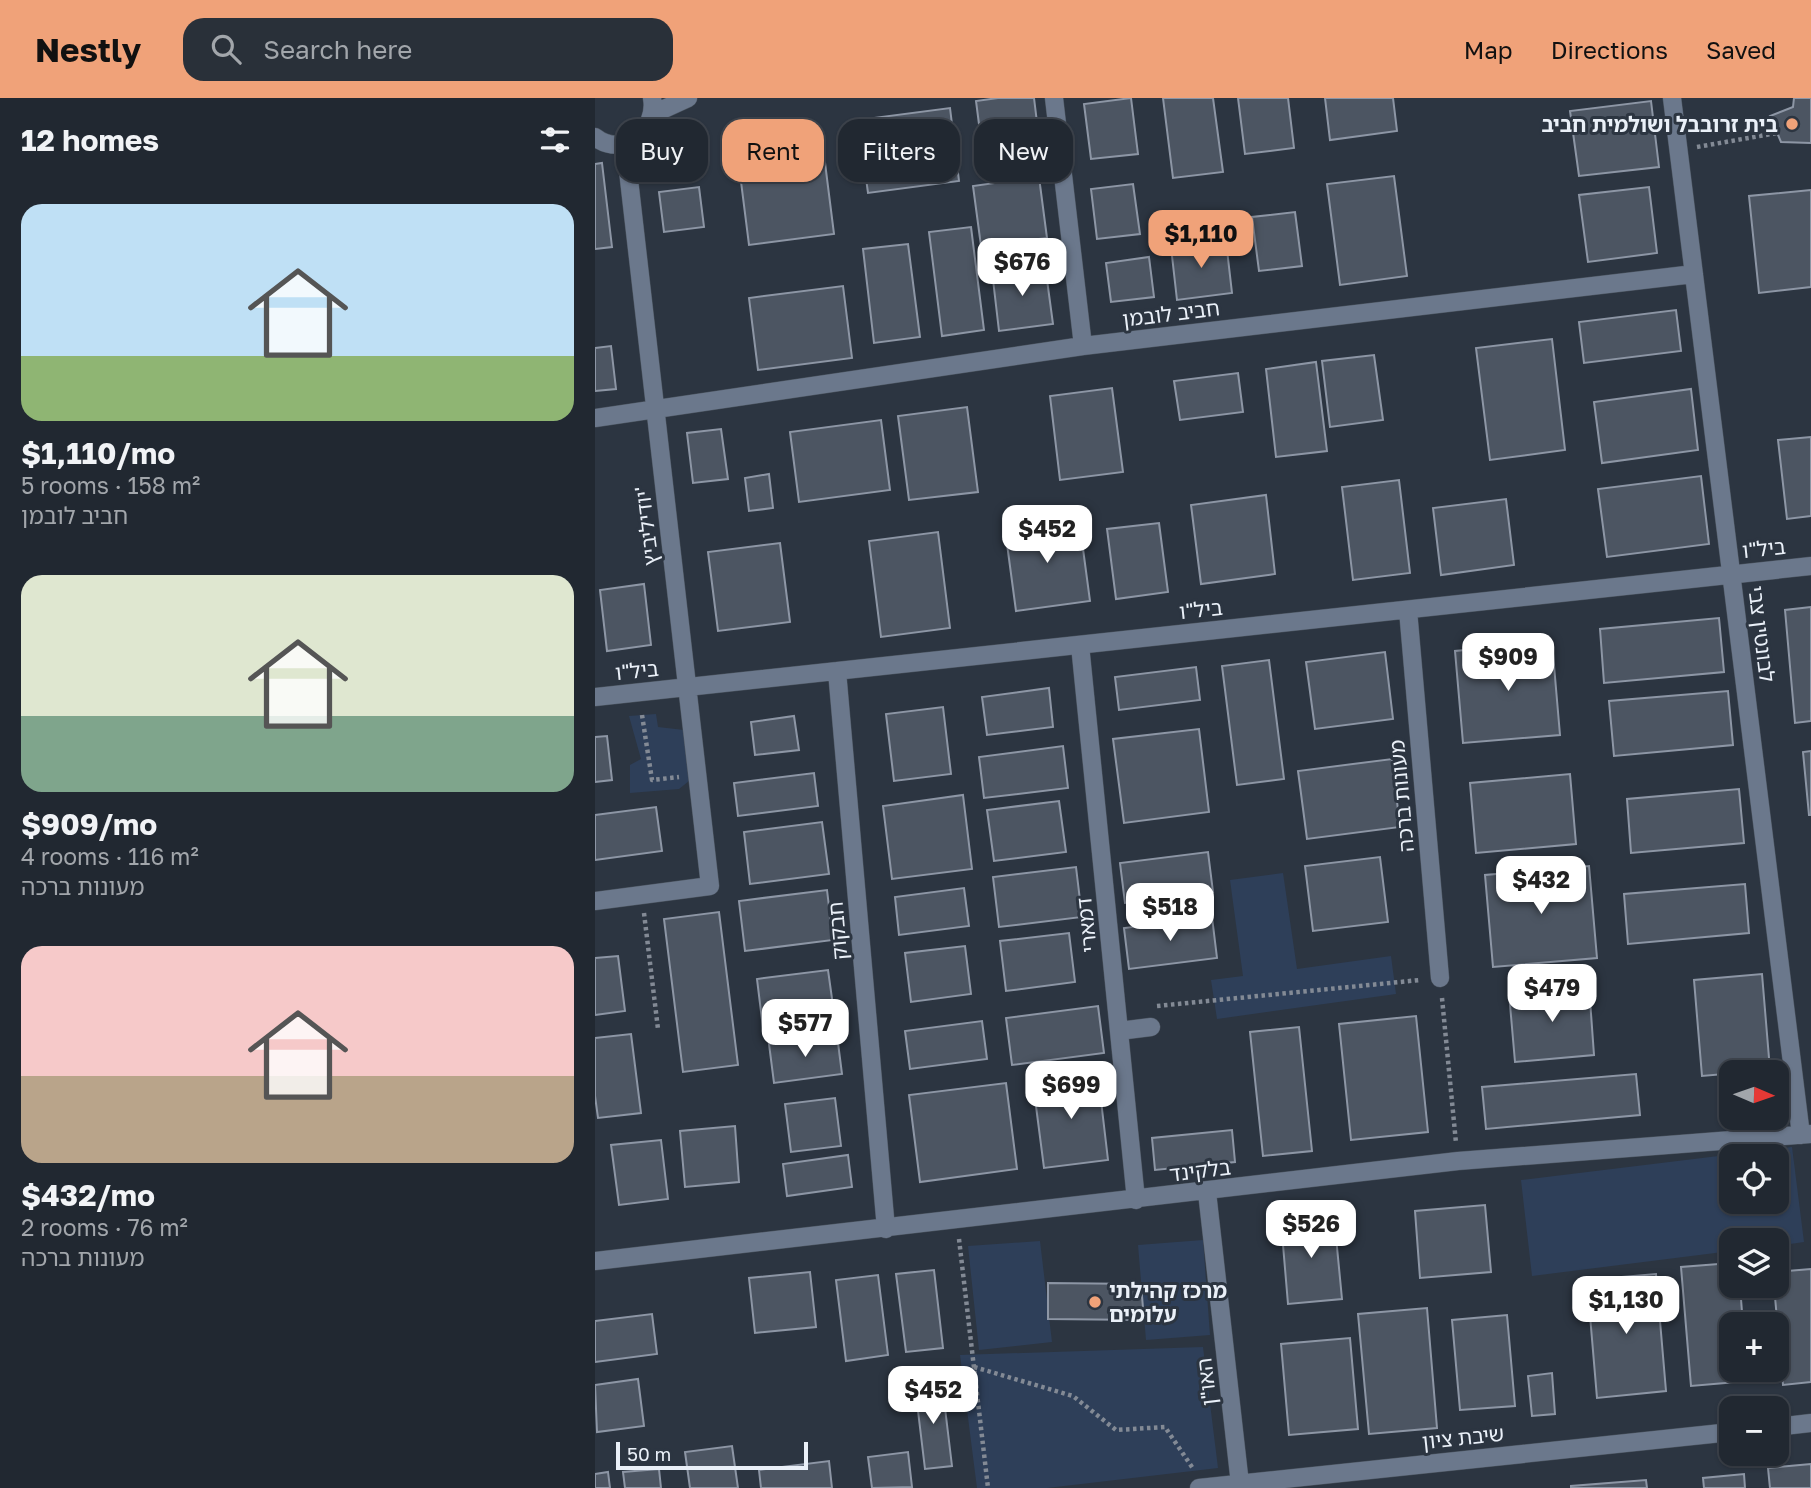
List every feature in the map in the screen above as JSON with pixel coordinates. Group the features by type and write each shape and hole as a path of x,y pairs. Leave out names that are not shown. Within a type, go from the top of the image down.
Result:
{"street":[{"path":"653,106 686,98"},
{"path":"1054,98 1083,346"},
{"name":"לבונטין צבי","path":"1672,98 1731,575 1806,1134"},
{"path":"603,140 616,152"},
{"name":"יודיליביץ'","path":"629,182 710,886 642,895"},
{"name":"חביב לובמן","path":"595,418 1083,346 1694,274"},
{"name":"ביל\"ו","path":"595,697 1811,566"},
{"name":"מעונות ברכה","path":"1408,610 1440,978"},
{"name":"דמארי","path":"1080,645 1136,1200"},
{"name":"חבקוק","path":"837,671 885,1229"},
{"path":"595,901 642,895"},
{"path":"1119,1031 1151,1027"},
{"name":"בלקינד","path":"595,1261 1458,1161 1806,1134"},
{"name":"האו\"ן","path":"1207,1192 1240,1484"},
{"path":"1789,1426 1811,1423"},
{"name":"שיבת ציון","path":"1199,1488 1719,1433"}],"path":[{"path":"1678,150 1777,133"},
{"path":"642,715 652,780 697,775"},
{"path":"642,895 658,1030"},
{"path":"1117,1010 1440,978 1458,1161"},
{"path":"957,1220 988,1488"},
{"path":"974,1367 1073,1396 1116,1430 1165,1427 1205,1487"}],"shaded area":[{"path":"656,714 658,727 684,730 689,781 679,789 630,793 630,765 641,759 629,716"},
{"path":"1283,873 1297,969 1391,956 1396,994 1217,1019 1211,980 1243,976 1230,880"},
{"path":"1789,1147 1792,1147 1804,1242 1789,1244 1789,1228 1719,1228 1719,1253 1532,1276 1521,1180 1719,1156 1719,1214 1789,1214"},
{"path":"1203,1240 1210,1335 1146,1340 1138,1245"},
{"path":"1040,1241 1052,1342 979,1350 968,1246"},
{"path":"1203,1347 1218,1468 1047,1488 977,1488 960,1355"}],"building":[{"path":"1034,98 1037,119 978,119 976,101"},
{"path":"1131,98 1138,154 1091,159 1084,104"},
{"path":"1163,98 1213,98 1223,172 1173,178"},
{"path":"1238,98 1288,98 1294,148 1245,154"},
{"path":"1325,98 1393,98 1397,131 1330,140"},
{"name":"בית זרובבל ושולמית חביב","path":"1794,98 1811,98 1811,143 1781,142 1770,116 1793,107"},
{"path":"1651,101 1659,167 1579,176 1570,111"},
{"path":"950,108 951,119 866,119"},
{"path":"824,155 834,234 749,245 741,182 824,182"},
{"path":"602,163 612,247 595,249 595,164"},
{"path":"1394,176 1407,276 1340,285 1327,184"},
{"path":"866,182 951,182 868,193"},
{"path":"1002,182 1040,182 1047,238 981,246 973,186"},
{"path":"1133,184 1140,234 1097,239 1091,189"},
{"path":"699,187 704,227 664,232 659,192"},
{"path":"1649,187 1657,253 1588,262 1579,195"},
{"path":"1811,190 1811,287 1759,293 1749,196"},
{"path":"1295,212 1302,266 1259,271 1252,217"},
{"path":"971,227 984,330 942,336 929,232"},
{"path":"1226,241 1232,293 1177,300 1171,247"},
{"path":"908,244 920,337 874,343 863,249"},
{"path":"1149,257 1154,297 1111,302 1106,263"},
{"path":"1045,265 1053,324 999,331 992,271"},
{"path":"843,286 852,358 758,370 749,298"},
{"path":"1676,310 1681,351 1584,363 1579,322"},
{"path":"1552,339 1565,450 1490,460 1476,348"},
{"path":"611,346 616,389 595,391 595,348"},
{"path":"1374,355 1383,420 1330,427 1322,361"},
{"path":"1316,362 1327,451 1276,457 1266,369"},
{"path":"1238,373 1243,412 1180,420 1174,381"},
{"path":"1112,388 1123,472 1060,480 1050,396"},
{"path":"1691,389 1698,450 1602,463 1594,402"},
{"path":"967,407 978,492 909,500 898,416"},
{"path":"881,420 890,490 799,502 790,432"},
{"path":"721,429 728,479 693,483 687,433"},
{"path":"1811,437 1811,516 1787,519 1778,440"},
{"path":"769,474 773,508 749,511 745,478"},
{"path":"1701,476 1709,544 1607,557 1598,489"},
{"path":"1399,480 1410,573 1353,580 1342,487"},
{"path":"1266,495 1275,574 1201,584 1191,505"},
{"path":"1506,499 1514,565 1441,575 1433,508"},
{"path":"1079,519 1090,601 1016,611 1005,529"},
{"path":"1159,523 1168,592 1116,599 1107,529"},
{"path":"938,532 950,628 881,637 869,541"},
{"path":"780,543 790,622 718,631 708,552"},
{"path":"644,584 651,645 607,651 600,590"},
{"path":"1811,607 1811,721 1795,723 1785,610"},
{"path":"1719,618 1724,672 1604,683 1600,629"},
{"path":"1552,642 1560,735 1463,743 1455,651"},
{"path":"1385,652 1393,719 1315,729 1306,662"},
{"path":"1269,660 1284,779 1237,785 1222,666"},
{"path":"1196,667 1200,700 1119,710 1115,677"},
{"path":"1049,688 1053,727 987,735 982,697"},
{"path":"1728,691 1733,745 1614,756 1609,701"},
{"path":"943,707 951,774 894,781 886,714"},
{"path":"794,716 799,750 755,755 751,722"},
{"path":"1199,729 1209,812 1124,823 1113,739"},
{"path":"607,736 612,780 595,782 595,737"},
{"path":"1063,746 1068,788 984,798 979,757"},
{"path":"1811,751 1811,815 1809,815 1803,752"},
{"path":"1392,759 1400,827 1307,839 1298,771"},
{"path":"814,773 818,806 738,816 734,783"},
{"path":"1570,774 1576,844 1476,853 1470,783"},
{"path":"1739,789 1744,843 1631,853 1627,799"},
{"path":"963,795 972,869 892,879 883,806"},
{"path":"1059,801 1066,852 994,861 987,810"},
{"path":"656,807 662,851 595,860 595,815"},
{"path":"822,822 829,874 750,884 744,832"},
{"path":"1208,852 1213,892 1125,903 1120,863"},
{"path":"1380,857 1388,922 1313,931 1305,866"},
{"path":"1589,866 1597,958 1493,967 1485,875"},
{"path":"1076,867 1082,917 999,927 993,877"},
{"path":"1745,884 1749,933 1628,944 1624,894"},
{"path":"964,888 969,926 899,935 895,897"},
{"path":"827,890 833,940 745,951 739,901"},
{"path":"719,912 738,1065 683,1072 664,919"},
{"path":"1212,917 1217,958 1129,969 1124,928"},
{"path":"1069,933 1075,982 1006,991 1000,941"},
{"path":"965,946 971,994 911,1002 905,953"},
{"path":"618,956 625,1011 595,1015 595,958"},
{"path":"828,970 835,1020 763,1028 757,979"},
{"path":"1762,974 1769,1060 1719,1060 1719,1074 1702,1076 1694,980"},
{"path":"1589,986 1594,1055 1515,1062 1509,993"},
{"path":"1098,1006 1104,1053 1012,1065 1006,1018"},
{"path":"1416,1016 1428,1132 1351,1140 1339,1024"},
{"path":"982,1021 987,1059 910,1069 905,1031"},
{"path":"1299,1027 1312,1151 1263,1156 1250,1032"},
{"path":"631,1034 641,1113 598,1118 595,1096 595,1038"},
{"path":"837,1035 842,1074 774,1083 769,1044"},
{"path":"1636,1074 1640,1115 1486,1129 1482,1087"},
{"path":"1098,1075 1108,1160 1044,1168 1033,1083"},
{"path":"1006,1083 1017,1169 920,1182 909,1095"},
{"path":"835,1098 841,1146 791,1152 785,1104"},
{"path":"735,1126 739,1182 685,1187 680,1131"},
{"path":"1232,1130 1235,1162 1155,1170 1152,1138"},
{"path":"661,1140 668,1199 619,1205 611,1145"},
{"path":"848,1155 852,1187 787,1196 783,1164"},
{"path":"1485,1205 1491,1272 1420,1278 1415,1211"},
{"path":"1334,1216 1342,1299 1288,1304 1281,1221"},
{"path":"1719,1264 1719,1298 1741,1298 1742,1312 1719,1312 1719,1382 1737,1382 1691,1386 1681,1267"},
{"path":"1811,1269 1811,1382 1783,1385 1783,1382 1789,1382 1789,1312 1776,1312 1775,1298 1789,1298 1789,1271"},
{"path":"934,1270 943,1348 906,1352 896,1274"},
{"path":"810,1272 816,1327 755,1333 749,1278"},
{"path":"1656,1274 1666,1391 1597,1398 1587,1280"},
{"path":"878,1275 888,1355 846,1361 836,1280"},
{"name":"מרכז קהילתי עלומים","path":"1048,1283 1141,1284 1144,1320 1048,1319"},
{"path":"1427,1308 1437,1428 1369,1434 1358,1314"},
{"path":"652,1314 657,1354 595,1362 595,1321"},
{"path":"1507,1315 1515,1406 1460,1410 1452,1320"},
{"path":"1350,1338 1358,1429 1289,1435 1281,1344"},
{"path":"1552,1373 1555,1414 1532,1416 1528,1376"},
{"path":"638,1379 644,1426 597,1432 595,1385"},
{"path":"942,1383 952,1466 925,1469 915,1386"},
{"path":"732,1446 738,1488 690,1488 685,1452"},
{"path":"908,1452 912,1487 872,1488 868,1457"},
{"path":"829,1461 832,1488 761,1488 759,1470"},
{"path":"1811,1464 1811,1488 1770,1488 1768,1468"},
{"path":"659,1469 661,1488 625,1488 623,1472"},
{"path":"608,1472 610,1488 595,1488 595,1474"},
{"path":"1744,1474 1745,1488 1704,1488 1703,1478"},
{"path":"1646,1480 1647,1488 1571,1488 1571,1486"}],"place":[{"name":"בית זרובבל ושולמית חביב","path":"1792,124"},
{"name":"מרכז קהילתי עלומים","path":"1095,1302"}]}
